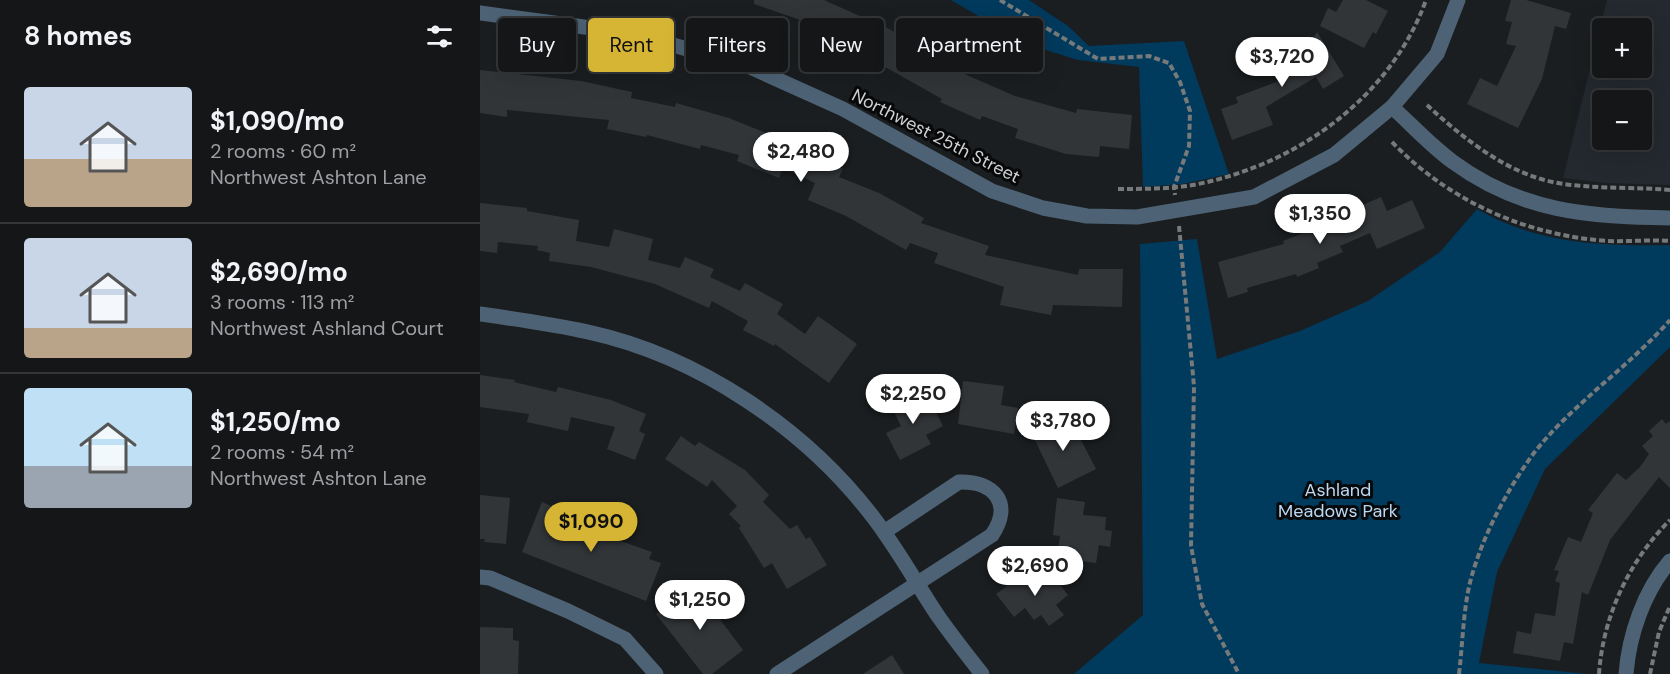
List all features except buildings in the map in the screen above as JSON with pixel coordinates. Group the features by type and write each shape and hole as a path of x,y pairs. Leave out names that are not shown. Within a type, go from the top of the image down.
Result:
{"street":[{"name":"Northwest 25th Street","path":"480,13 584,27 666,43 750,67 843,109 992,191 1043,208 1087,216 1137,217 1177,212 1254,197 1334,155 1392,107 1437,54 1458,0"},
{"path":"1392,107 1454,164 1511,195 1556,210 1593,216 1670,218"},
{"path":"480,314 590,333 669,359 729,388 784,427 830,467 884,532 939,616 982,674"},
{"path":"777,674 992,535 1000,522 999,500 992,489 973,481 959,482 884,532"},
{"path":"1626,674 1627,654 1637,621 1670,561"},
{"path":"480,577 490,578 568,611 625,639 656,674"}],"path":[{"path":"1000,0 1098,59 1149,56 1169,63 1180,82 1190,111 1189,146 1174,187 1190,317 1194,386 1191,546 1202,604 1239,674"},
{"path":"1118,189 1174,187 1240,172 1305,142 1344,116 1390,68 1411,36 1426,0"},
{"path":"1427,105 1459,134 1493,157 1521,172 1562,184 1615,189 1670,190"},
{"path":"1460,674 1472,576 1497,513 1532,457 1625,364 1651,343 1670,320"},
{"path":"1599,674 1612,609 1635,564 1654,536 1670,520"},
{"path":"1650,674 1659,632 1670,606"}],"shaded area":[{"path":"1607,0 1670,0 1670,185 1605,183 1563,178 1592,61 1592,78 1652,78 1652,18 1603,18"}],"green space":[{"path":"951,0 1029,0 1068,26 1089,46 1184,41 1229,174 1183,184 1143,187 1139,67 1078,60 1043,49 1043,18 982,18"},
{"name":"Ashland Meadows Park","path":"1477,209 1523,230 1547,236 1620,245 1670,245 1670,347 1545,469 1497,572 1479,663 1588,674 1074,674 1143,615 1140,244 1197,239 1217,359 1300,331 1368,301 1440,252"}]}
